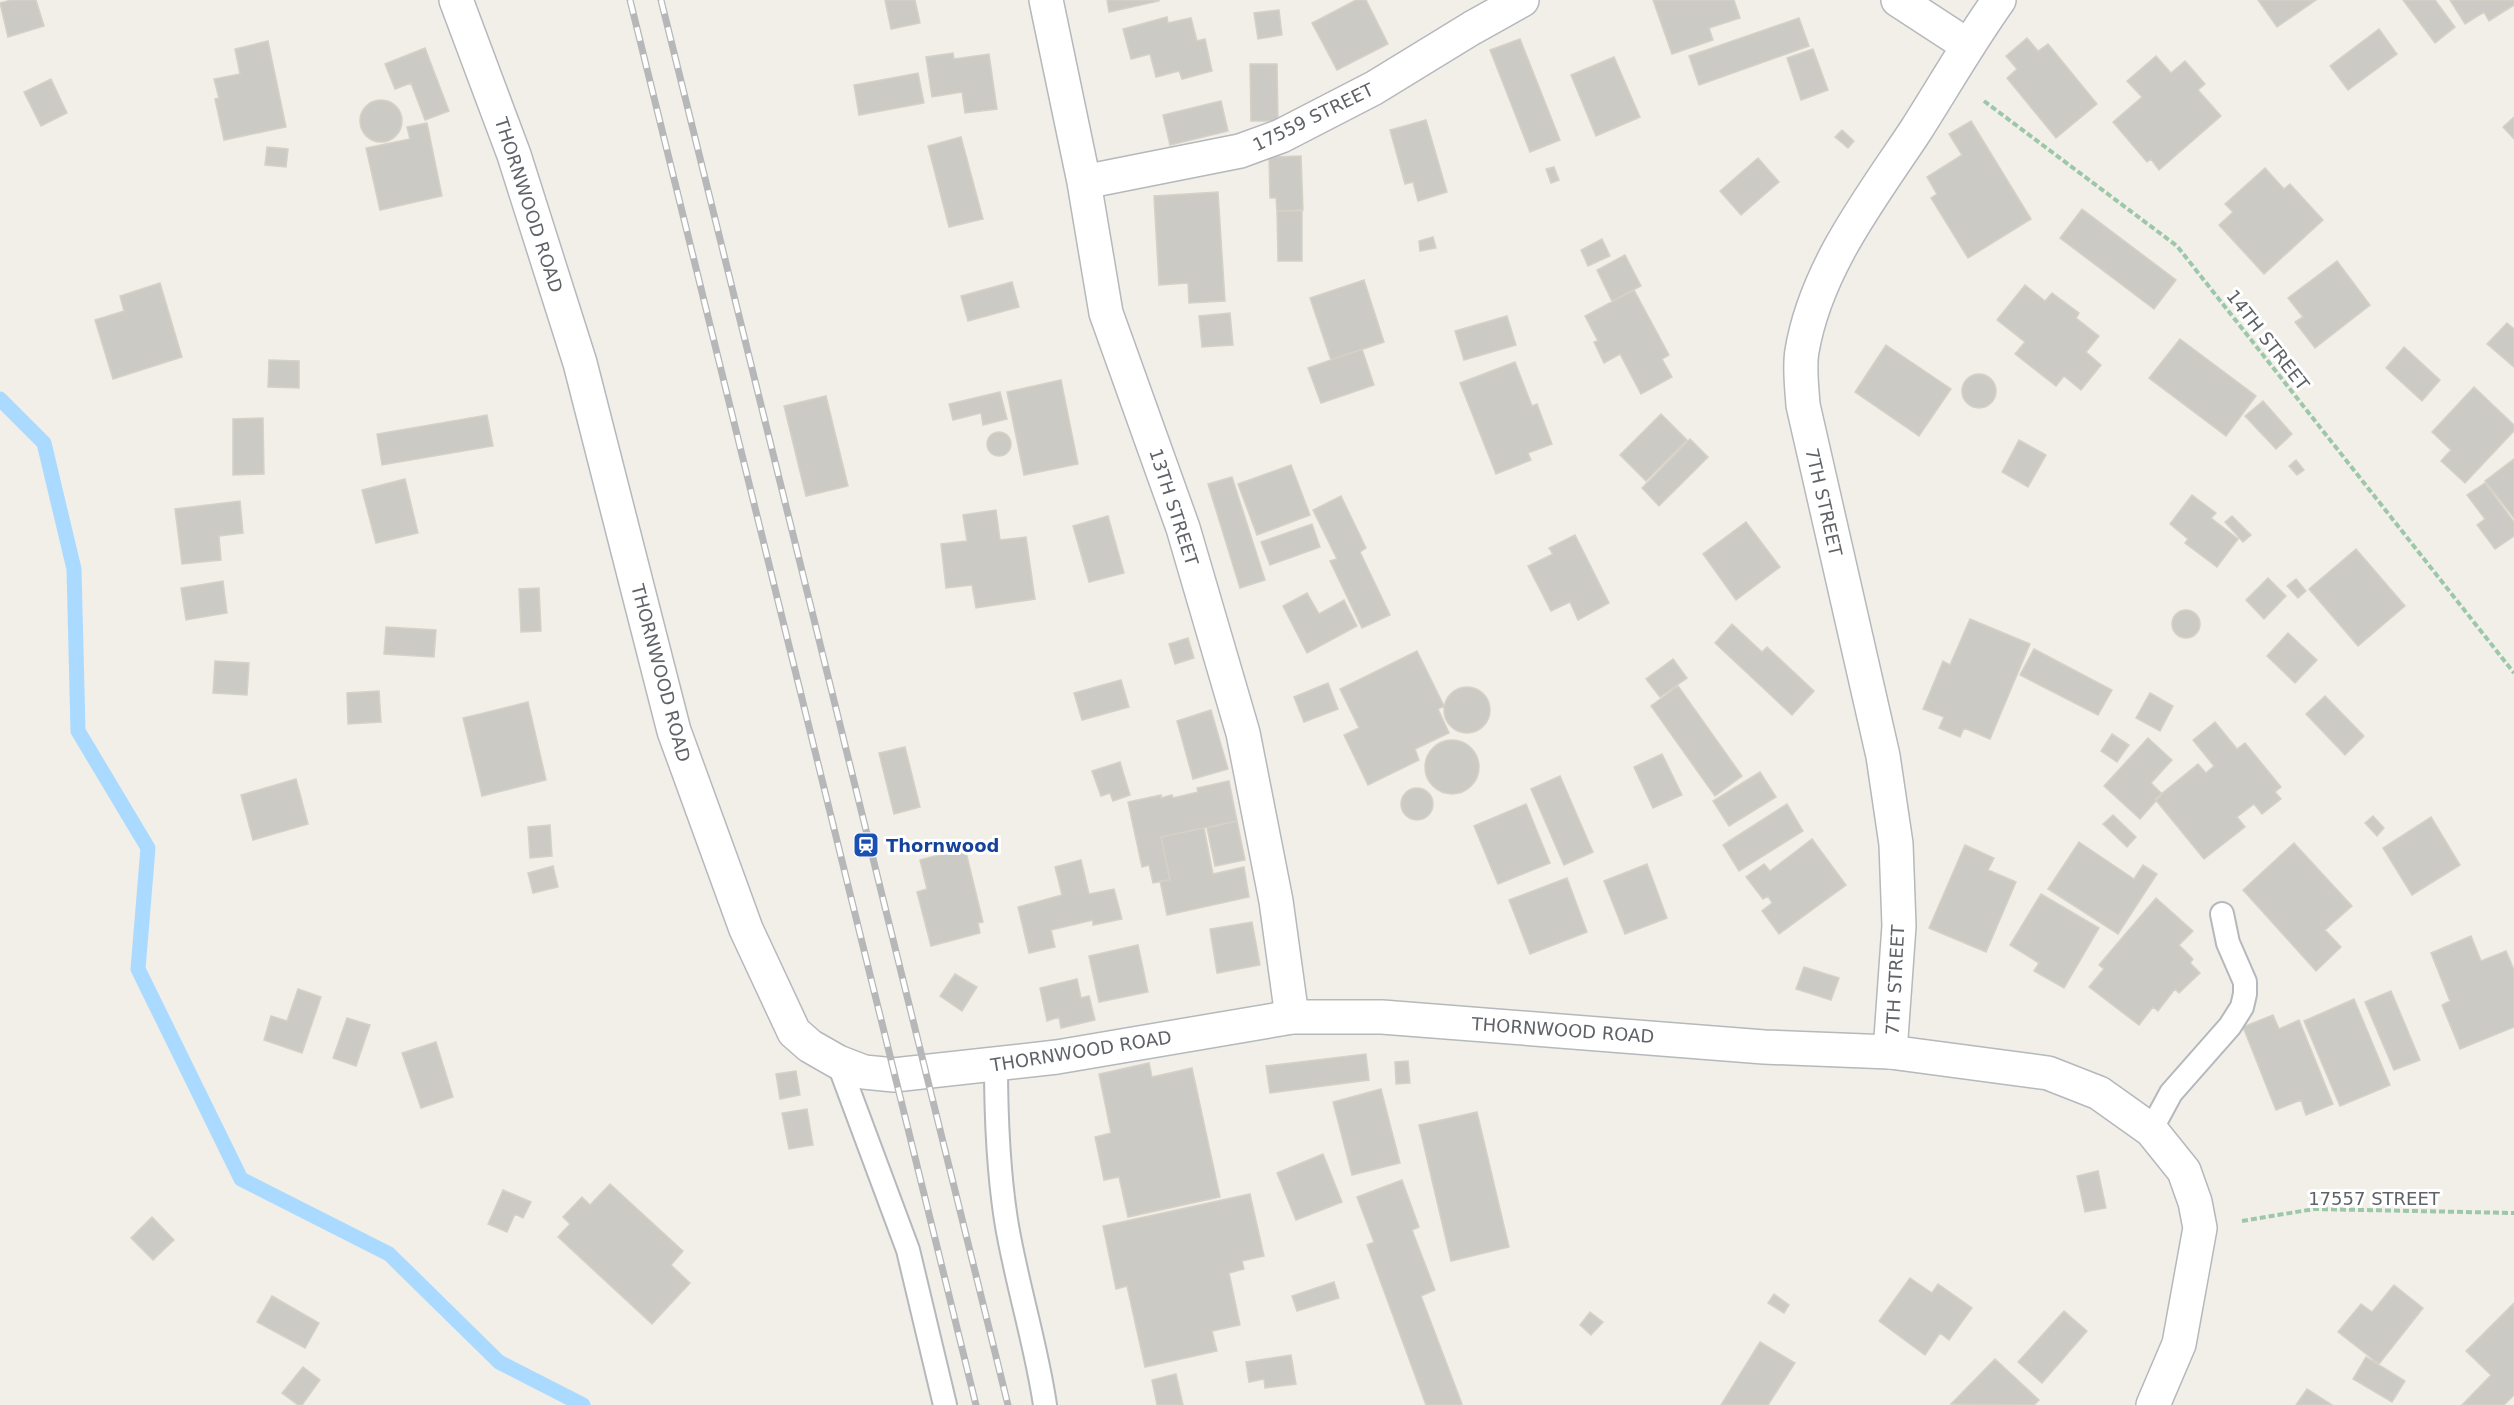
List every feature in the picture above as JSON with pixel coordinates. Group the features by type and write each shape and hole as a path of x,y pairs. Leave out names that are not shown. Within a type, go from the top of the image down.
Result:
{"street":[{"name":"THORNWOOD ROAD","path":"456,0 514,155 580,363 678,742 746,929 794,1032 810,1046 838,1062 864,1072 894,1075 1057,1057 1292,1017 1382,1017 1764,1047 1890,1052 2048,1072 2099,1093 2151,1130 2184,1170 2195,1202 2200,1228 2179,1344 2153,1405"},
{"name":"13TH STREET","path":"1046,0 1084,182 1106,313 1183,528 1244,733 1276,901 1292,1017"},
{"name":"17559 STREET","path":"1084,182 1240,151 1281,136 1374,88 1522,0"},
{"path":"1898,0 1967,45"},
{"name":"7TH STREET","path":"1890,1052 1899,926 1896,844 1883,756 1803,405 1801,352 1814,305 1841,246 1950,76 1967,45 1999,0"}],"lane":[{"path":"2151,1130 2171,1093 2230,1026 2242,1007 2245,982 2228,943 2222,914"},
{"path":"838,1062 908,1250 945,1405"},
{"path":"996,1064 996,1139 1007,1222 1038,1361 1045,1405"}],"path":[{"name":"14TH STREET","path":"1950,76 2177,246 2514,673"},
{"name":"17557 STREET","path":"2200,1228 2314,1209 2514,1213"}],"building":[{"path":"11,0 36,0 44,26 8,37 0,3"},
{"path":"885,0 915,0 920,23 891,29"},
{"path":"1107,0 1159,0 1159,1 1109,12"},
{"path":"1356,0 1366,0 1388,44 1337,70 1312,23"},
{"path":"1653,0 1734,0 1740,18 1709,28 1713,40 1672,54"},
{"path":"2258,0 2316,0 2277,27"},
{"path":"2403,0 2435,0 2455,27 2435,43"},
{"path":"2450,0 2514,0 2514,5 2489,21 2484,12 2465,24"},
{"path":"1279,10 1282,35 1258,39 1254,13"},
{"path":"1167,17 1168,23 1191,18 1197,41 1205,39 1212,71 1182,79 1179,71 1156,77 1150,54 1131,59 1123,29"},
{"path":"1799,18 1809,46 1699,85 1689,56"},
{"path":"2379,29 2397,54 2348,90 2330,66"},
{"path":"2027,38 2038,51 2048,44 2097,104 2056,138 2007,78 2017,69 2006,56"},
{"path":"1520,39 1560,140 1530,152 1490,50"},
{"path":"268,41 286,127 224,140 215,99 219,98 214,79 240,74 235,49"},
{"path":"425,48 449,111 425,120 411,83 395,89 385,64"},
{"path":"1813,49 1828,90 1801,100 1787,58"},
{"path":"953,53 954,59 989,54 997,109 965,113 962,92 932,97 926,57"},
{"path":"2156,56 2171,73 2185,61 2205,84 2198,90 2221,116 2159,170 2151,159 2147,162 2113,122 2142,97 2127,81"},
{"path":"1614,57 1640,117 1596,136 1571,75"},
{"path":"1250,64 1277,64 1278,121 1251,121"},
{"path":"918,73 924,103 859,115 854,85"},
{"path":"51,79 67,113 41,126 24,92"},
{"path":"381,100 396,106 402,121 396,136 381,142 366,136 360,121 366,106"},
{"path":"1221,101 1228,131 1170,145 1163,115"},
{"path":"2514,117 2514,139 2503,127"},
{"path":"1426,120 1447,192 1418,201 1413,182 1405,184 1390,130"},
{"path":"1971,121 2031,219 1968,258 1931,198 1937,194 1927,177 1962,155 1949,134"},
{"path":"427,123 442,196 380,210 366,148 410,139 407,127"},
{"path":"1842,130 1854,141 1848,148 1835,137"},
{"path":"961,137 983,219 949,227 928,146"},
{"path":"267,147 288,149 286,167 265,165"},
{"path":"1301,156 1303,210 1277,211 1276,198 1270,198 1269,157"},
{"path":"1758,158 1779,182 1741,215 1720,191"},
{"path":"1554,167 1559,180 1551,183 1546,169"},
{"path":"2265,168 2284,189 2290,184 2323,220 2264,274 2219,225 2233,212 2225,204"},
{"path":"1218,192 1225,301 1189,303 1188,283 1159,285 1154,196"},
{"path":"2082,209 2176,280 2154,309 2060,238"},
{"path":"1277,211 1302,211 1302,261 1278,261"},
{"path":"1433,237 1436,248 1420,251 1419,241"},
{"path":"1602,239 1610,256 1588,266 1581,250"},
{"path":"1625,255 1641,286 1612,301 1597,270"},
{"path":"2337,261 2370,305 2315,348 2295,322 2303,317 2288,298"},
{"path":"1364,280 1384,342 1331,360 1310,298"},
{"path":"1012,282 1019,307 968,321 961,296"},
{"path":"160,283 182,357 113,379 95,320 124,311 120,296"},
{"path":"2025,285 2045,301 2052,293 2079,313 2076,318 2099,336 2086,352 2101,365 2081,390 2064,376 2056,386 2015,354 2025,342 1997,320"},
{"path":"1634,290 1669,355 1662,359 1672,377 1641,394 1620,354 1604,363 1594,342 1598,341 1585,316"},
{"path":"1230,313 1233,345 1202,347 1199,316"},
{"path":"1507,316 1516,345 1464,360 1455,331"},
{"path":"2507,323 2514,329 2514,367 2487,344"},
{"path":"2180,339 2256,396 2226,436 2149,378"},
{"path":"1886,345 1951,389 1919,436 1855,392"},
{"path":"2404,347 2440,380 2422,401 2386,368"},
{"path":"1362,349 1374,385 1321,403 1308,368"},
{"path":"269,360 299,361 299,388 268,387"},
{"path":"1515,362 1532,406 1537,404 1552,444 1528,453 1531,460 1496,474 1460,383"},
{"path":"1979,374 1991,379 1996,391 1991,403 1979,408 1967,403 1962,391 1967,379"},
{"path":"1061,380 1078,464 1024,475 1007,392"},
{"path":"2474,387 2514,425 2514,431 2465,483 2441,461 2451,450 2432,432"},
{"path":"1000,392 1007,419 983,425 981,413 953,420 949,404"},
{"path":"826,396 848,486 806,496 784,406"},
{"path":"2263,401 2292,434 2276,449 2245,416"},
{"path":"1661,414 1687,440 1646,481 1620,455"},
{"path":"487,415 493,446 382,465 377,434"},
{"path":"263,418 264,474 233,475 233,419"},
{"path":"999,432 1004,433 1010,439 1010,449 1004,455 999,456 994,455 988,449 987,444 988,439 994,433"},
{"path":"1690,439 1708,457 1659,506 1642,488"},
{"path":"2019,440 2046,455 2028,487 2002,472"},
{"path":"2514,459 2514,518 2485,481"},
{"path":"2296,460 2304,470 2297,475 2289,466"},
{"path":"1291,465 1310,515 1257,535 1238,484"},
{"path":"1232,477 1265,580 1240,588 1208,484"},
{"path":"405,479 418,533 376,543 362,490"},
{"path":"2485,483 2514,522 2514,536 2495,549 2477,525 2485,519 2467,495"},
{"path":"2192,495 2216,513 2211,518 2238,539 2217,567 2185,543 2188,539 2170,524"},
{"path":"1341,496 1366,548 1360,552 1390,615 1362,628 1330,561 1337,559 1313,510"},
{"path":"240,501 243,533 219,536 221,560 182,564 175,509"},
{"path":"996,510 1000,540 1026,537 1035,599 976,608 972,585 946,588 941,544 967,541 963,515"},
{"path":"1108,516 1124,573 1089,582 1073,526"},
{"path":"2232,516 2251,535 2243,542 2225,522"},
{"path":"1746,522 1780,567 1736,600 1703,554"},
{"path":"1312,524 1320,547 1270,565 1261,542"},
{"path":"1575,535 1609,603 1578,620 1570,602 1551,611 1528,566 1553,554 1549,548"},
{"path":"2356,549 2405,606 2358,646 2309,589"},
{"path":"2268,578 2286,596 2264,619 2246,600"},
{"path":"2296,579 2306,591 2298,598 2287,586"},
{"path":"223,581 227,613 186,620 181,588"},
{"path":"539,588 541,631 521,632 519,589"},
{"path":"1307,593 1319,614 1344,600 1357,626 1307,653 1283,606"},
{"path":"2186,610 2196,614 2200,624 2196,634 2186,638 2176,634 2172,624 2176,614"},
{"path":"1970,619 2030,644 1990,739 1964,728 1960,737 1939,728 1944,717 1923,709 1943,661 1950,665"},
{"path":"1732,624 1762,652 1767,647 1814,691 1792,715 1715,643"},
{"path":"386,627 436,630 434,657 384,654"},
{"path":"2288,633 2317,660 2295,683 2267,656"},
{"path":"1188,638 1194,658 1175,664 1169,644"},
{"path":"2034,649 2112,690 2098,715 2020,675"},
{"path":"1417,651 1444,706 1438,709 1449,733 1415,749 1419,760 1368,785 1344,735 1359,728 1340,689"},
{"path":"1673,659 1687,678 1660,697 1646,679"},
{"path":"215,661 249,663 247,695 213,693"},
{"path":"1121,680 1129,707 1082,720 1074,693"},
{"path":"1328,683 1338,709 1304,722 1294,697"},
{"path":"1678,686 1742,776 1715,796 1651,706"},
{"path":"1467,687 1483,694 1490,710 1483,726 1467,733 1451,726 1444,710 1451,694"},
{"path":"379,691 381,722 348,724 347,693"},
{"path":"2150,693 2173,706 2160,731 2136,718"},
{"path":"2325,696 2364,736 2345,755 2306,714"},
{"path":"528,702 546,780 482,796 463,718"},
{"path":"1211,710 1228,769 1193,779 1177,721"},
{"path":"2215,722 2237,749 2245,743 2281,787 2275,792 2281,799 2262,814 2254,804 2237,817 2245,827 2204,859 2155,799 2198,764 2206,773 2214,766 2193,740"},
{"path":"2112,734 2129,745 2117,762 2101,751"},
{"path":"2148,738 2172,760 2151,783 2162,794 2140,819 2104,786"},
{"path":"1447,740 1457,740 1467,744 1475,752 1479,767 1475,782 1467,790 1457,794 1447,794 1437,790 1429,782 1425,772 1425,762 1429,752 1437,744"},
{"path":"905,747 920,807 894,814 879,753"},
{"path":"1662,754 1682,795 1653,808 1634,767"},
{"path":"1120,762 1130,795 1113,801 1110,793 1101,796 1092,771"},
{"path":"1760,772 1776,797 1729,826 1713,801"},
{"path":"1560,776 1593,852 1564,865 1531,789"},
{"path":"296,779 308,824 253,840 241,795"},
{"path":"1229,781 1237,821 1161,837 1170,880 1153,883 1149,865 1142,867 1128,802 1161,795 1161,798 1172,795 1173,798 1198,792 1197,788"},
{"path":"1417,788 1428,793 1433,804 1428,815 1417,820 1406,815 1401,804 1406,793"},
{"path":"1526,804 1550,863 1498,884 1474,826"},
{"path":"1787,804 1803,831 1739,871 1723,845"},
{"path":"2113,815 2136,837 2127,847 2103,824"},
{"path":"2373,816 2384,828 2377,836 2365,823"},
{"path":"2431,817 2460,865 2412,895 2383,848"},
{"path":"1237,821 1245,860 1215,866 1207,828"},
{"path":"550,825 552,856 530,858 528,827"},
{"path":"1204,828 1213,874 1244,867 1249,897 1167,915 1160,881 1170,880 1161,837"},
{"path":"1812,839 1846,885 1779,934 1762,911 1772,903 1768,896 1763,899 1746,877 1764,864 1770,871"},
{"path":"2079,842 2134,879 2143,865 2157,874 2118,934 2048,889"},
{"path":"2294,843 2352,906 2325,930 2341,947 2316,971 2243,890"},
{"path":"1965,845 1994,858 1988,870 2016,882 1986,952 1929,928"},
{"path":"965,848 983,922 978,923 980,933 931,946 917,892 927,889 920,860"},
{"path":"1081,860 1089,894 1114,889 1122,919 1093,925 1093,920 1051,930 1055,947 1029,953 1018,907 1062,895 1055,867"},
{"path":"1647,864 1667,918 1625,934 1604,881"},
{"path":"553,866 558,887 533,893 528,873"},
{"path":"1567,878 1587,932 1530,954 1509,900"},
{"path":"2041,894 2099,928 2064,988 2034,971 2039,963 2010,945"},
{"path":"2156,898 2193,931 2179,945 2193,959 2190,963 2200,973 2179,993 2175,989 2158,1011 2153,1007 2139,1025 2089,987 2104,969 2099,965"},
{"path":"1252,922 1260,965 1217,973 1210,929"},
{"path":"2471,936 2481,961 2506,951 2514,970 2514,1027 2460,1049 2442,1005 2450,1001 2431,953"},
{"path":"1138,945 1148,992 1099,1002 1089,956"},
{"path":"1804,967 1839,978 1831,1000 1796,989"},
{"path":"955,974 977,987 962,1011 940,996"},
{"path":"1077,979 1081,998 1089,996 1095,1020 1061,1028 1059,1017 1047,1021 1040,988"},
{"path":"298,989 321,997 302,1053 264,1040 271,1016 287,1021"},
{"path":"2391,991 2420,1060 2394,1070 2365,1002"},
{"path":"2354,999 2390,1085 2340,1106 2304,1021"},
{"path":"2273,1015 2279,1029 2299,1020 2333,1104 2306,1115 2301,1100 2276,1110 2243,1027"},
{"path":"347,1018 370,1025 356,1066 333,1058"},
{"path":"436,1042 453,1097 421,1108 402,1053"},
{"path":"1366,1054 1369,1080 1270,1093 1266,1066"},
{"path":"1408,1061 1410,1083 1396,1084 1395,1062"},
{"path":"1149,1063 1152,1077 1192,1068 1220,1197 1128,1217 1119,1177 1104,1180 1095,1137 1111,1133 1099,1074"},
{"path":"796,1071 800,1095 780,1099 776,1074"},
{"path":"1381,1089 1400,1163 1352,1175 1333,1102"},
{"path":"807,1109 813,1145 789,1149 782,1113"},
{"path":"1477,1112 1509,1247 1451,1261 1419,1125"},
{"path":"1323,1154 1342,1202 1296,1220 1277,1173"},
{"path":"2098,1171 2106,1208 2085,1212 2077,1176"},
{"path":"1402,1180 1419,1227 1412,1230 1435,1290 1421,1296 1462,1404 1459,1405 1426,1405 1367,1245 1374,1242 1357,1197"},
{"path":"610,1184 683,1251 671,1265 690,1283 652,1324 558,1237 570,1224 563,1217 582,1197 590,1205"},
{"path":"503,1190 531,1202 523,1218 515,1214 507,1232 488,1224"},
{"path":"1250,1194 1264,1256 1242,1261 1244,1269 1229,1273 1240,1325 1212,1331 1217,1351 1145,1367 1127,1286 1116,1289 1103,1226"},
{"path":"152,1217 174,1240 153,1260 131,1238"},
{"path":"1910,1278 1932,1293 1938,1284 1972,1308 1949,1340 1940,1333 1925,1355 1879,1321"},
{"path":"1334,1282 1339,1298 1297,1311 1292,1296"},
{"path":"2394,1285 2423,1308 2379,1364 2338,1332 2361,1304 2372,1312"},
{"path":"1774,1294 1789,1305 1784,1313 1768,1303"},
{"path":"272,1296 319,1323 305,1348 257,1322"},
{"path":"2514,1303 2514,1395 2504,1405 2462,1405 2491,1375 2466,1351"},
{"path":"2064,1311 2087,1331 2042,1383 2018,1362"},
{"path":"1590,1312 1603,1322 1591,1335 1580,1325"},
{"path":"1760,1342 1795,1363 1768,1405 1721,1405"},
{"path":"1291,1355 1296,1384 1265,1388 1264,1379 1249,1382 1246,1362"},
{"path":"2366,1357 2405,1381 2392,1402 2353,1379"},
{"path":"1995,1359 2039,1400 2034,1405 1951,1404"},
{"path":"303,1367 320,1380 302,1405 298,1405 282,1393"},
{"path":"1176,1374 1183,1405 1157,1405 1152,1380"},
{"path":"2307,1389 2332,1405 2296,1405"}],"waterway":[{"path":"0,399 44,443 74,569 78,731 148,848 138,969 241,1179 389,1254 499,1362 583,1405"}],"railway":[{"path":"630,0 976,1405"},
{"path":"661,0 1008,1405"}],"place":[{"name":"Thornwood","path":"866,845"}]}
